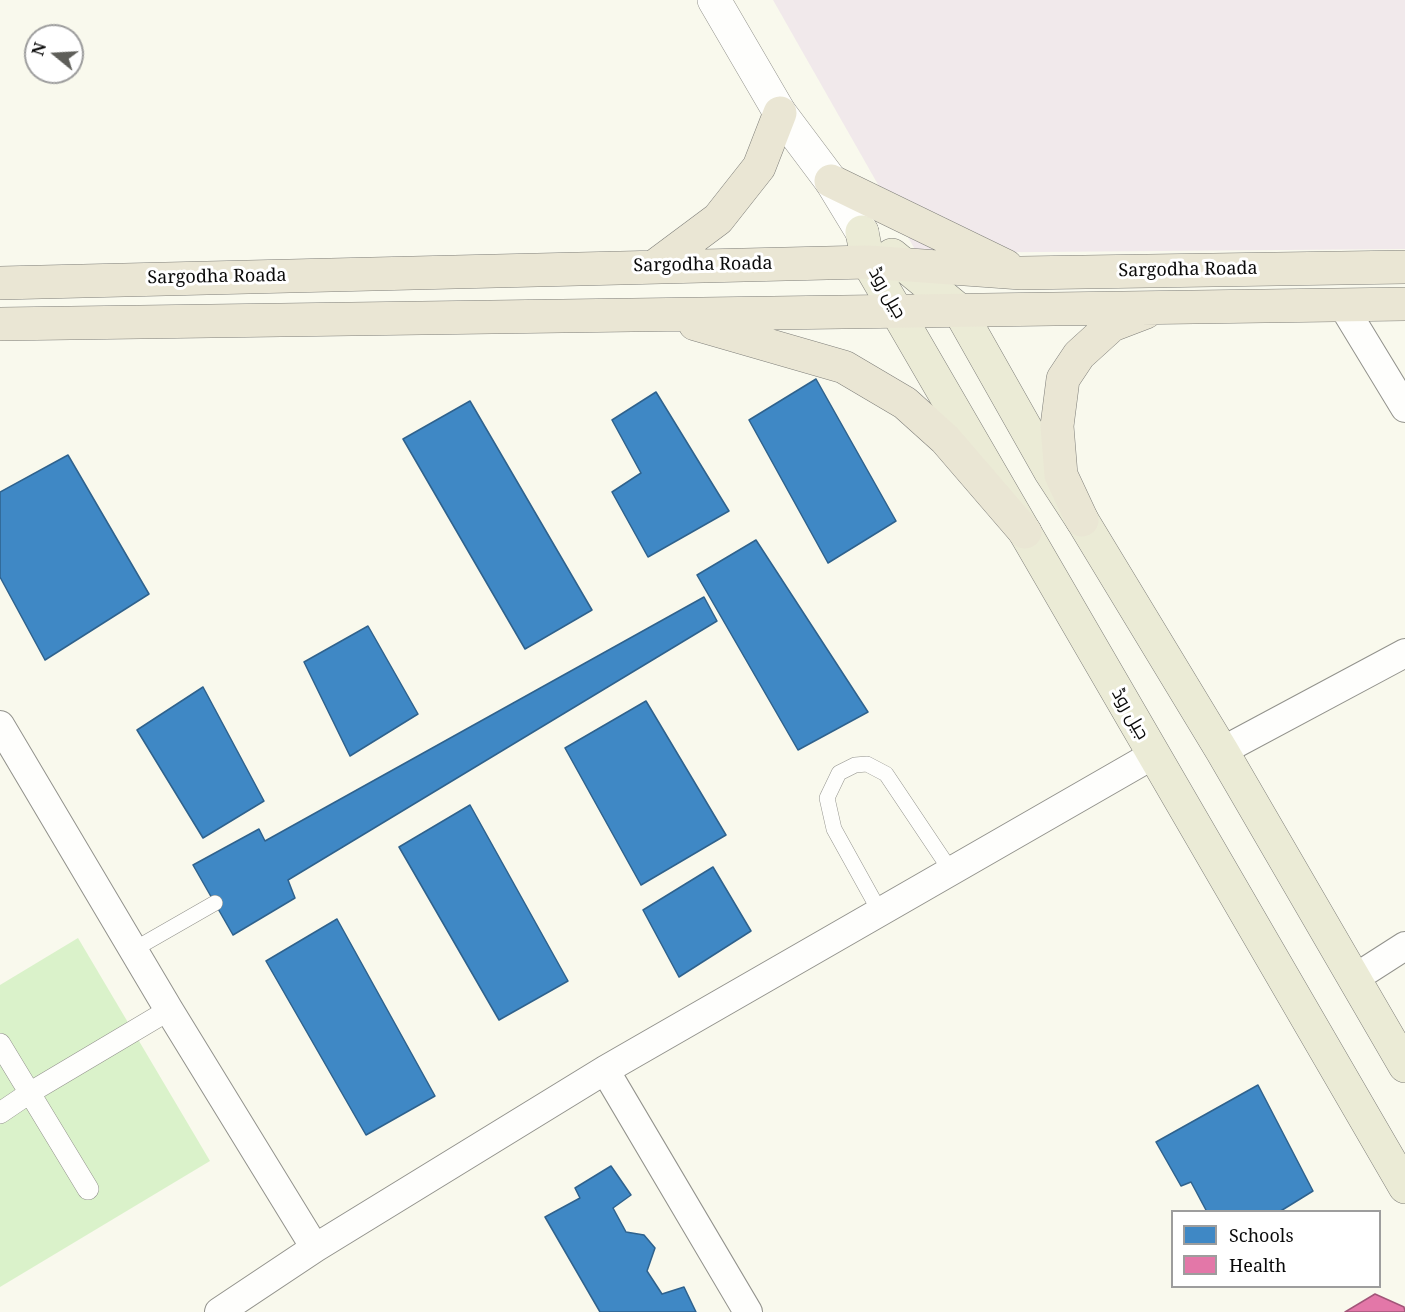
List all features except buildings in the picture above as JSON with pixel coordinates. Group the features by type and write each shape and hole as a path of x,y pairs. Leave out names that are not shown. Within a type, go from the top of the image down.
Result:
{"highway":[{"path":"655,266 718,219 759,167 780,112"},
{"path":"831,181 1021,273"},
{"name":"Sargodha Roada","path":"0,283 655,266 865,247 906,266 1021,273 1405,267"},
{"name":"Sargodha Roada","path":"0,324 1405,304"},
{"path":"1082,520 1061,475 1058,426 1063,379 1079,355 1112,325 1154,309 1198,308"},
{"path":"660,314 844,367 904,403 945,439 1025,532"}],"main road":[{"name":"جیل روڈ","path":"865,247 897,310 1405,1187"},
{"name":"جیل روڈ","path":"906,266 959,310 1050,471 1221,751 1405,1066"}],"street":[{"path":"714,0 780,112 831,181 865,247"},
{"path":"1343,306 1405,408"},
{"path":"1221,751 1405,653"},
{"path":"0,725 169,1010 315,1248"},
{"path":"219,1312 315,1248 605,1070 1153,755"},
{"path":"1355,978 1405,946"},
{"path":"0,1113 169,1010"},
{"path":"0,1044 88,1189"},
{"path":"605,1070 748,1312"}],"lane":[{"path":"880,912 834,829 827,798 839,773 855,765 867,764 886,774 951,871"},
{"path":"134,950 215,903"}],"shaded area":[{"path":"773,0 1405,0 1405,249 917,253"}],"green space":[{"path":"78,938 210,1161 0,1287 0,985"}]}
